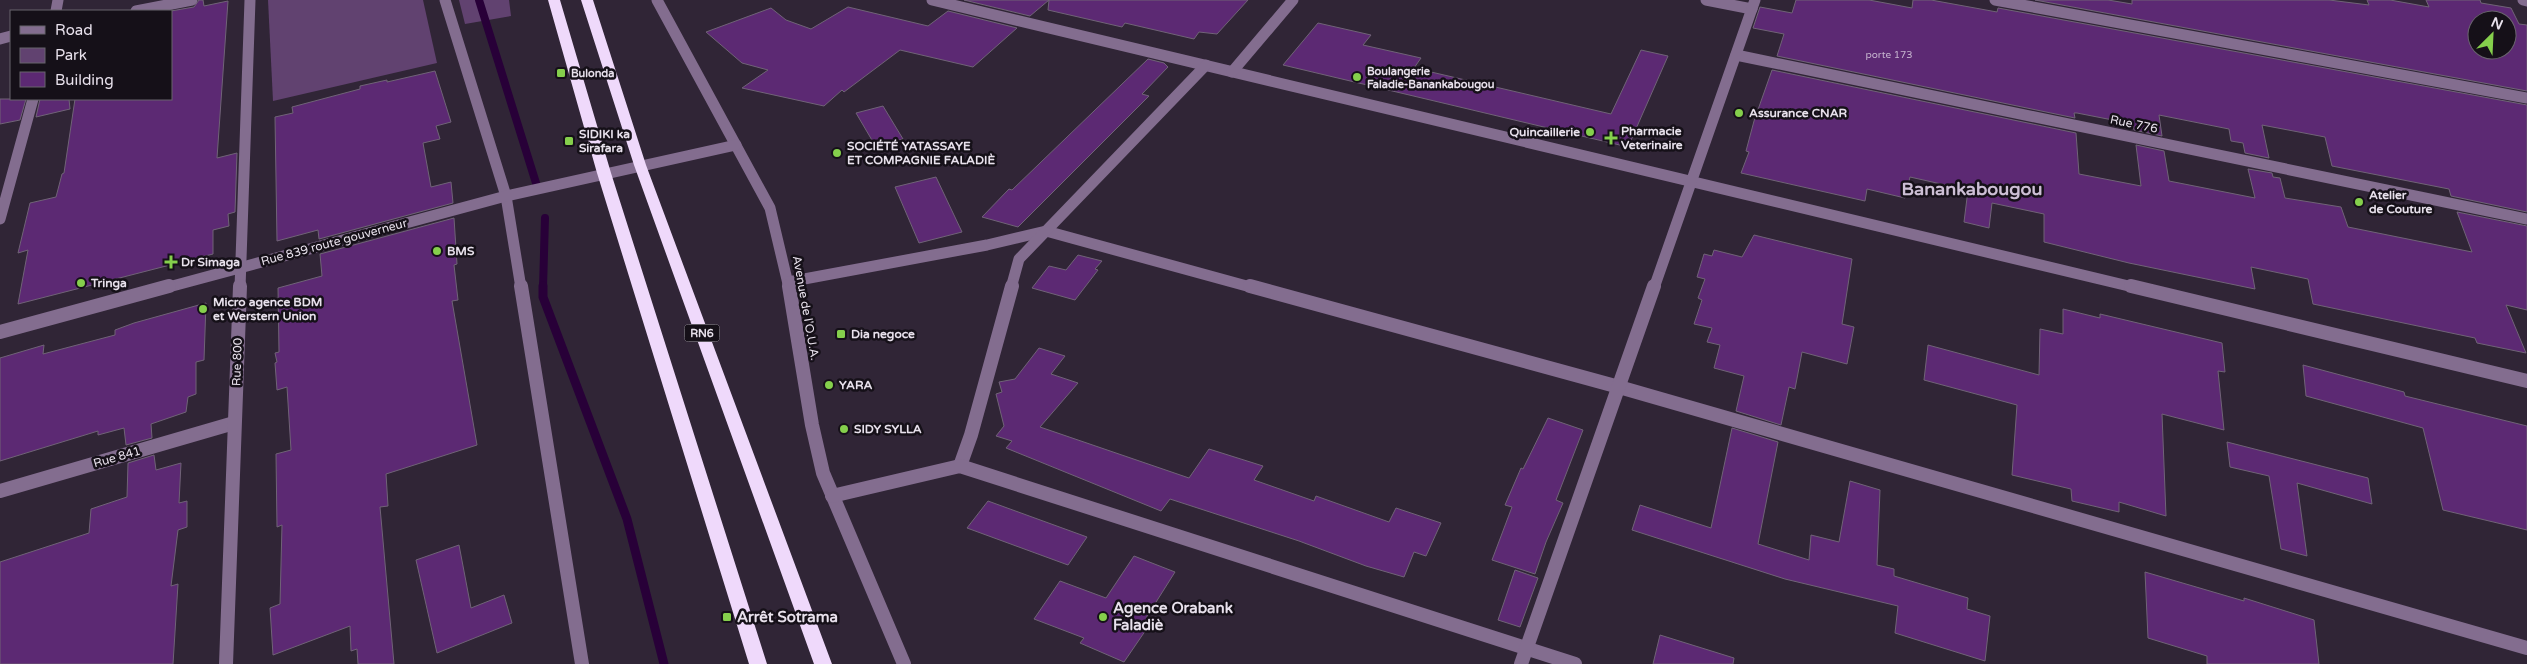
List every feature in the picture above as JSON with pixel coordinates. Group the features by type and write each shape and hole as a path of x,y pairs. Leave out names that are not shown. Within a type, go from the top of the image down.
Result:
{"highway":[{"path":"554,0 604,173 758,664"},
{"name":"RN6","path":"587,0 640,164 823,664"}],"street":[{"path":"141,10 192,0"},
{"name":"Rue 800","path":"226,664 250,0"},
{"path":"445,0 506,196 582,664"},
{"name":"Avenue de l'O.U.A.","path":"657,0 770,208 788,282 812,425 823,473 904,664"},
{"path":"932,0 2527,381"},
{"path":"1232,72 1293,0"},
{"path":"1521,664 1754,4 1706,0"},
{"path":"1995,0 2527,98"},
{"path":"2523,0 2527,1"},
{"name":"Rue 776","path":"1736,55 2527,219"},
{"path":"960,466 971,435 1019,259 1206,66"},
{"path":"0,219 33,100"},
{"name":"Rue 839 route gouverneur","path":"0,332 506,196 640,164 736,145"},
{"path":"788,282 1046,231 1619,387 2527,648"},
{"name":"Rue 841","path":"0,491 234,423"},
{"path":"832,496 960,466 1574,664"}],"green space":[{"path":"268,0 423,0 437,63 273,101"},
{"path":"459,0 509,0 511,16 465,24"}],"building":[{"path":"199,0 203,0 204,6 228,1 217,158 237,153 235,212 228,214 229,226 213,230 213,254 18,304 28,250 18,253 30,203 56,197 62,174 64,173 75,100 172,100 172,11 194,7"},
{"path":"964,0 1049,0 1030,16"},
{"path":"1049,0 1248,0 1217,34 1199,32 1194,39 1125,23 1122,27 1048,10"},
{"path":"1796,0 1869,0 1912,8 1913,0 1931,0 1997,12 1998,8 2527,105 2527,212 2451,196 2449,189 2332,166 2325,137 2262,125 2269,158 2245,153 2243,143 2231,141 2229,129 2159,115 2162,136 2134,130 2133,124 2077,113 2074,113 2075,118 1777,56 1784,34 1753,28 1760,7 1792,13"},
{"path":"2035,0 2108,0 2132,4 2132,0 2329,0 2369,5 2367,0 2390,0 2429,7 2426,0 2480,0 2481,3 2511,8 2512,10 2467,10 2467,60 2517,60 2517,20 2519,24 2527,25 2527,91"},
{"path":"848,7 928,26 948,11 1017,28 973,67 900,50 844,92 842,90 824,106 742,88 768,70 742,63 706,32 771,8 786,20 811,29"},
{"path":"1318,23 1371,35 1363,45 1421,58 1414,68 1611,114 1641,50 1668,56 1628,147 1283,65"},
{"path":"1148,59 1164,63 1168,67 1142,94 1149,96 1018,227 982,217 1009,189 1012,190"},
{"path":"1772,70 2076,133 2079,174 2141,186 2136,145 2164,151 2169,181 2255,198 2248,169 2272,173 2273,177 2280,178 2285,198 2341,207 2348,227 2472,252 2457,212 2527,226 2527,310 2506,305 2526,353 2477,343 2475,338 2313,304 2308,279 2251,267 2255,289 2129,263 2044,242 2044,214 1992,203 1989,228 1964,222 1968,190 1910,177 1905,198 1867,189 1865,201 1741,173 1749,152 1746,151 1754,121"},
{"path":"435,71 451,122 436,126 440,139 423,143 431,187 451,182 453,203 319,239 318,230 277,241 275,117 293,113 292,107 360,89 360,86"},
{"path":"0,99 26,100 20,120 0,124"},
{"path":"40,100 69,100 70,109 36,117"},
{"path":"883,106 903,139 876,147 856,113"},
{"path":"936,177 962,232 919,243 895,187"},
{"path":"454,218 457,264 454,265 458,300 452,301 477,445 386,474 388,506 380,507 394,664 358,664 357,649 351,651 350,626 273,655 270,608 280,604 282,525 277,527 276,454 291,450 287,387 277,390 275,363 277,362 275,353 279,352 278,288 322,276 320,254"},
{"path":"1754,235 1852,259 1842,324 1854,327 1847,364 1802,352 1795,389 1789,387 1781,425 1736,411 1744,376 1714,368 1720,345 1707,342 1712,328 1694,324 1702,300 1698,298 1705,279 1697,277 1704,254 1712,256 1714,250 1742,257"},
{"path":"1078,255 1102,261 1095,269 1098,270 1075,300 1032,288 1049,266 1066,270"},
{"path":"206,303 204,360 196,362 196,394 188,397 186,412 151,424 152,438 126,445 124,428 98,435 98,431 0,461 0,358 44,345 43,354 115,335 115,330 134,323"},
{"path":"2063,309 2100,318 2100,314 2222,343 2225,372 2218,371 2224,430 2162,414 2166,516 2119,502 2119,512 2072,501 2071,489 2012,475 2017,405 1924,380 1928,345 2039,375 2040,329 2063,334"},
{"path":"1039,348 1065,356 1051,374 1078,383 1040,427 1189,478 1209,449 1263,466 1254,480 1314,501 1316,496 1389,522 1396,508 1441,523 1426,556 1414,552 1404,577 1366,566 1299,541 1170,499 1161,511 1006,448 1012,441 996,436 1004,426 996,394 1002,392 999,382 1015,379"},
{"path":"2303,365 2404,392 2405,396 2527,426 2527,530 2443,510 2423,428 2306,396"},
{"path":"1548,418 1583,430 1556,500 1563,503 1546,542 1535,574 1492,560 1512,507 1505,505 1521,468 1523,469"},
{"path":"1732,428 1778,442 1758,544 1809,560 1811,535 1839,542 1850,481 1880,490 1877,565 1894,569 1894,576 1968,598 1967,609 1990,616 1985,661 1895,633 1898,606 1785,579 1632,530 1640,505 1711,528"},
{"path":"2227,442 2368,478 2372,504 2297,483 2307,556 2281,549 2269,476 2230,467"},
{"path":"154,455 156,470 181,463 179,503 187,501 187,527 178,530 171,586 178,584 173,664 0,664 0,562 89,533 91,509 127,497 128,463"},
{"path":"988,501 1087,537 1068,565 967,528"},
{"path":"459,545 471,608 504,595 512,623 437,653 416,560"},
{"path":"1134,556 1175,572 1146,618 1152,621 1124,662 1080,643 1084,638 1034,619 1060,581 1106,598"},
{"path":"1515,570 1538,578 1520,627 1498,620"},
{"path":"2145,572 2244,601 2244,598 2314,620 2319,664 2207,664 2207,656 2148,638"},
{"path":"1660,635 1734,658 1733,664 1653,664"}],"waterway":[{"path":"479,0 536,183"},
{"path":"543,288 545,218"},
{"path":"543,288 543,297 627,519 664,664"}],"place":[{"name":"Bulonda","path":"561,73"},
{"name":"Boulangerie Faladie-Banankabougou","path":"1357,77"},
{"name":"Assurance CNAR","path":"1739,113"},
{"name":"Quincaillerie","path":"1590,132"},
{"name":"Pharmacie Veterinaire","path":"1611,138"},
{"name":"SIDIKI ka Sirafara","path":"569,141"},
{"name":"SOCIÉTÉ YATASSAYE ET COMPAGNIE FALADIÈ","path":"837,153"},
{"name":"Atelier de Couture","path":"2359,202"},
{"name":"BMS","path":"437,251"},
{"name":"Dr Simaga","path":"171,262"},
{"name":"Tringa","path":"81,283"},
{"name":"Micro agence BDM et Werstern Union","path":"203,309"},
{"name":"Dia negoce","path":"841,334"},
{"name":"YARA","path":"829,385"},
{"name":"SIDY SYLLA","path":"844,429"},
{"name":"Arrêt Sotrama","path":"727,617"},
{"name":"Agence Orabank Faladiè","path":"1103,617"}],"district":[{"name":"Banankabougou","path":"1972,189"}]}
